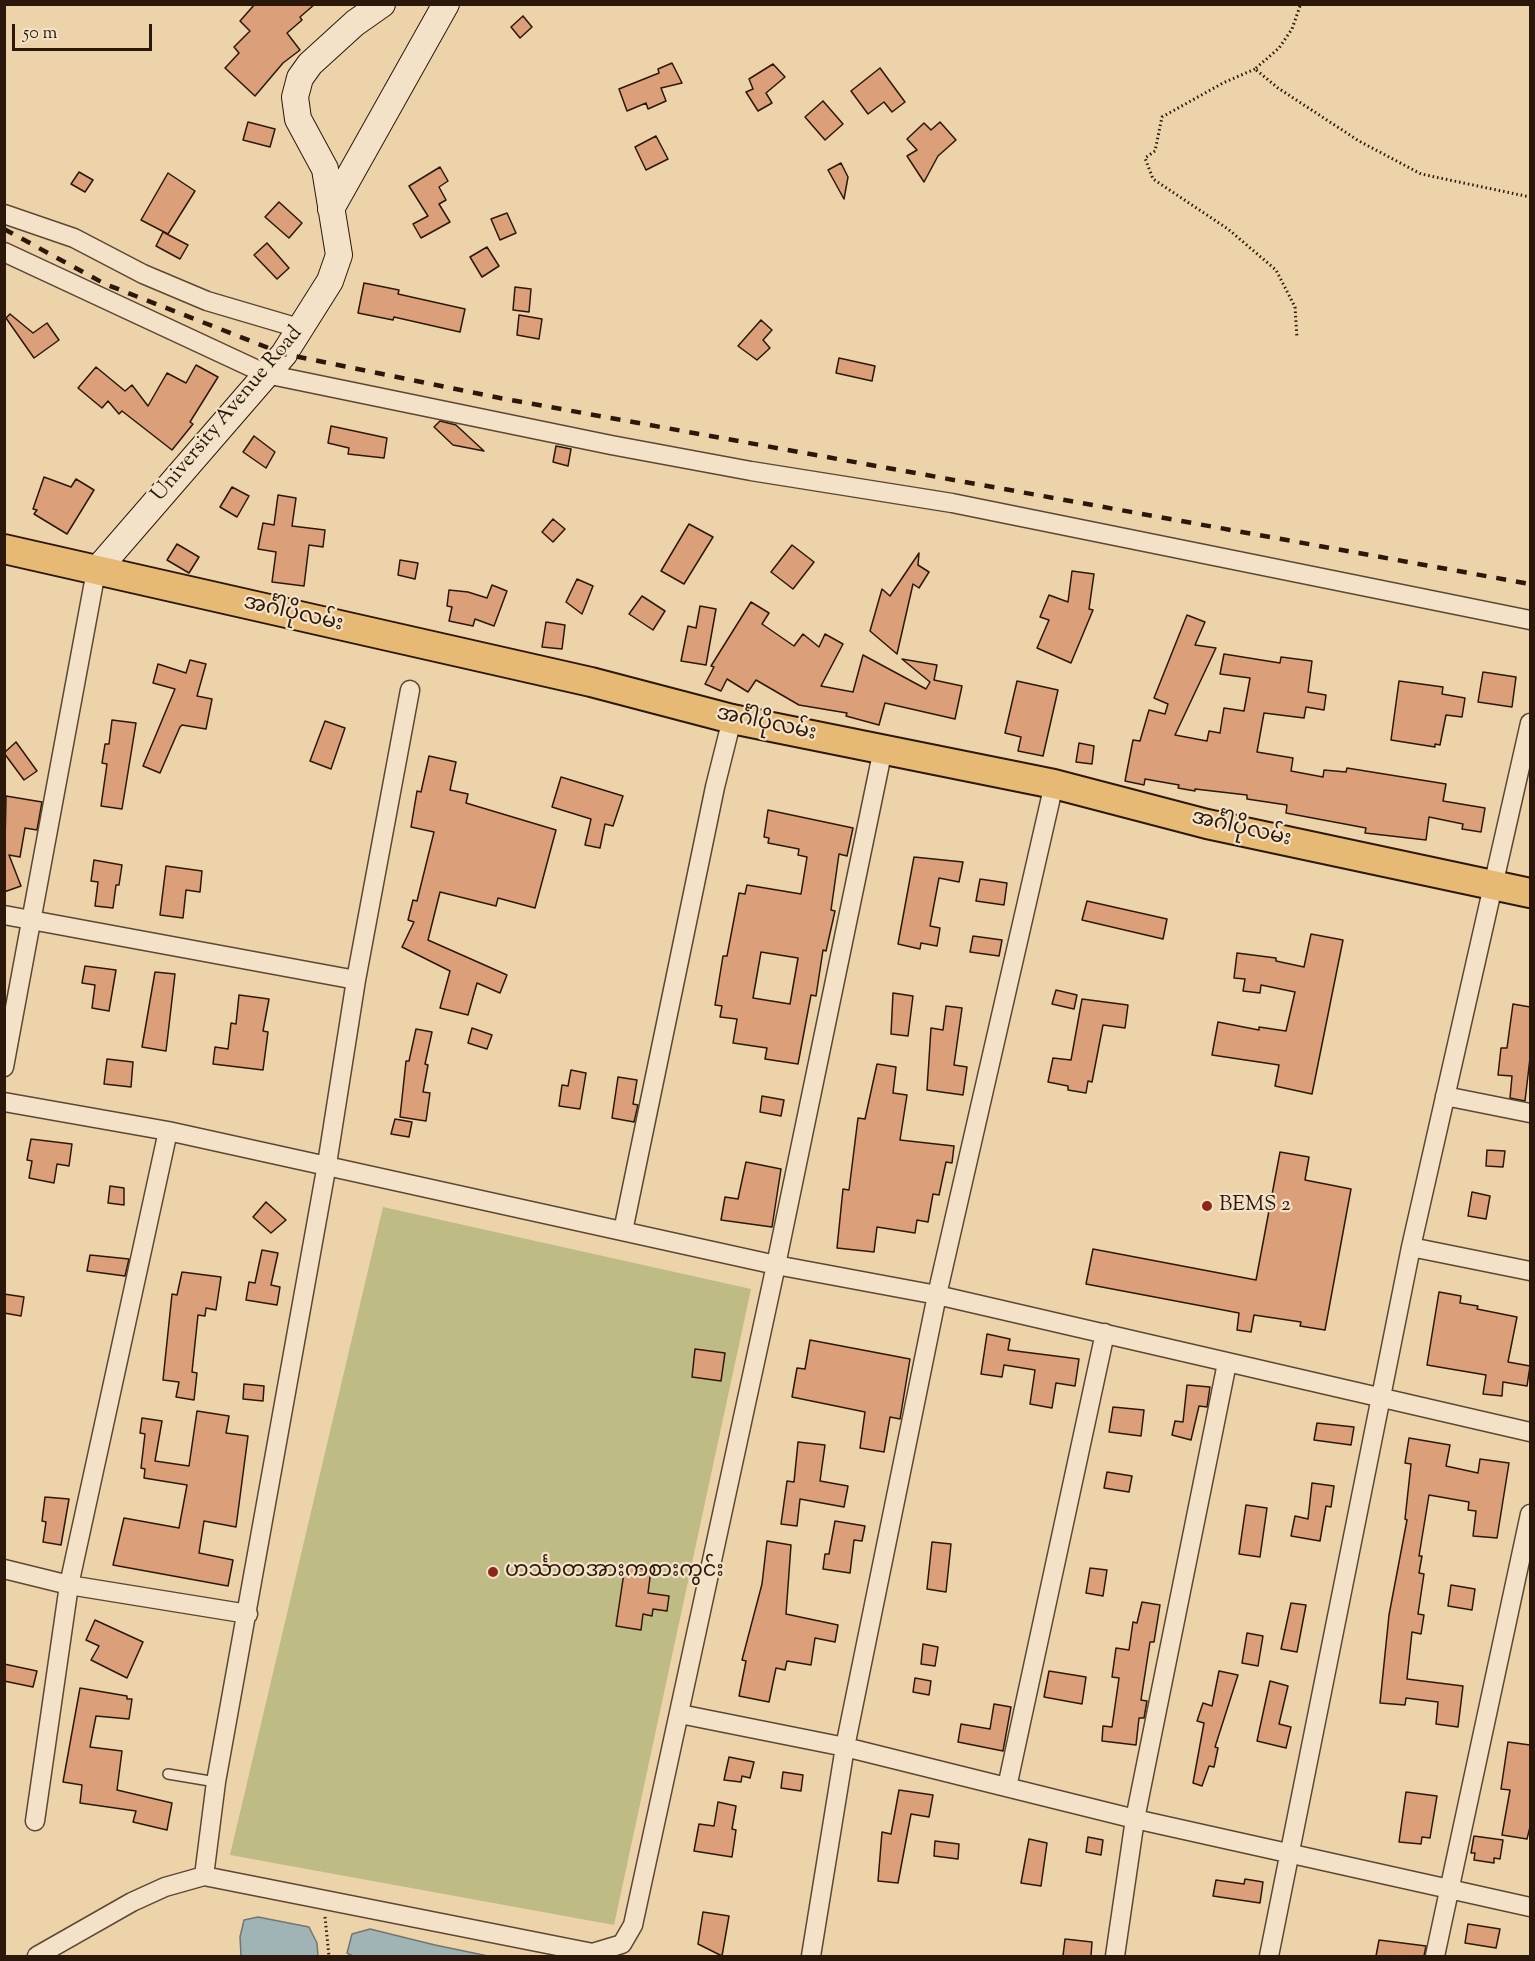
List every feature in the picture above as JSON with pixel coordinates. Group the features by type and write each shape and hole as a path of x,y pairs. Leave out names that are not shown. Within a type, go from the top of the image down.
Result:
{"main road":[{"name":"University Avenue Road","path":"96,571 266,374 302,329 330,281 339,255 325,169 298,119 295,97 300,78 310,64 355,23 382,4"},
{"path":"331,209 446,4"},
{"name":"အင်္ဂါပိုလမ်း","path":"4,549 579,680 732,719 1054,784 1207,824 1530,893"}],"street":[{"path":"4,214 74,238 143,274 207,301 302,329"},
{"path":"4,252 266,374 611,445 751,471 952,503 1530,620"},
{"path":"4,1067 96,571"},
{"path":"204,1876 216,1782 327,1164 356,980 410,690"},
{"path":"623,1231 715,787 732,719"},
{"path":"1269,1956 1411,1247 1530,723"},
{"path":"37,1956 132,1902 165,1887 204,1876 600,1955 622,1944 633,1925 680,1714 883,749"},
{"path":"811,1956 845,1746 937,1295 1054,784"},
{"path":"4,915 356,980"},
{"path":"1445,1096 1530,1113"},
{"path":"4,1102 168,1131 327,1164 776,1265 937,1295 1530,1432"},
{"path":"35,1821 69,1585 168,1131"},
{"path":"1411,1247 1530,1271"},
{"path":"1007,1787 1105,1333"},
{"path":"1115,1956 1135,1819 1227,1363"},
{"path":"1435,1956 1530,1514"},
{"path":"4,1569 69,1585 248,1614"},
{"path":"680,1714 845,1746 1135,1819 1530,1908"}],"lane":[{"path":"168,1774 216,1782"}],"path":[{"path":"1297,338 1295,308 1276,270 1228,229 1153,179 1145,158 1155,150 1162,117 1223,83 1255,69 1279,48 1292,29 1300,6"},
{"path":"1255,69 1278,88 1359,141 1421,174 1530,197"},
{"path":"323,1900 329,1956"}],"shaded area":[{"name":"ဟင်္သာတအားကစားကွင်း","path":"383,1207 751,1289 614,1925 230,1855"},
{"path":"258,1917 309,1927 317,1943 318,1956 241,1956 240,1937 244,1920"},
{"path":"370,1929 488,1956 353,1956 347,1953 352,1934"}],"building":[{"path":"255,4 315,4 287,33 300,50 283,63 255,96 225,68 239,53 234,47 250,31 240,21"},
{"path":"523,16 532,27 520,38 511,27"},
{"path":"672,63 682,83 661,88 666,101 648,109 646,103 627,111 619,89 659,73 658,69"},
{"path":"773,64 785,77 766,93 772,103 758,111 746,92 753,89 749,79"},
{"path":"880,68 905,102 892,112 884,102 868,114 851,91"},
{"path":"823,101 843,124 825,140 805,117"},
{"path":"248,122 275,129 270,147 243,140"},
{"path":"940,122 956,140 938,156 924,182 907,156 917,150 907,139 924,123 931,130"},
{"path":"656,136 668,159 646,170 635,147"},
{"path":"841,163 848,177 844,199 828,170"},
{"path":"440,167 448,181 439,187 446,200 439,204 450,222 421,238 413,224 428,216 409,186"},
{"path":"79,172 93,180 85,192 71,184"},
{"path":"168,173 195,191 168,234 141,220"},
{"path":"279,202 302,223 289,238 265,217"},
{"path":"507,213 516,233 500,240 491,219"},
{"path":"163,232 188,245 180,259 156,246"},
{"path":"267,243 289,268 277,279 254,255"},
{"path":"487,247 499,266 482,277 470,257"},
{"path":"364,283 399,290 398,294 465,309 460,332 394,317 393,320 358,313"},
{"path":"515,287 531,289 529,312 513,310"},
{"path":"10,314 33,333 47,323 59,340 34,358 6,318"},
{"path":"519,315 542,319 539,339 517,335"},
{"path":"761,320 772,330 763,340 770,348 757,360 738,346"},
{"path":"839,358 875,366 872,381 836,373"},
{"path":"196,365 218,377 190,422 193,424 172,450 122,411 119,414 108,401 102,408 78,388 96,367 125,391 132,385 148,406 167,373 186,383"},
{"path":"440,421 456,425 484,451 453,445 434,427"},
{"path":"331,426 387,438 384,458 348,454 349,448 328,443"},
{"path":"254,436 275,452 266,468 243,452"},
{"path":"556,446 571,449 568,466 553,462"},
{"path":"44,477 71,487 76,479 94,490 67,534 34,514 37,510 33,509"},
{"path":"232,487 249,496 237,517 220,507"},
{"path":"278,495 296,498 292,526 325,530 323,547 309,545 304,586 272,582 276,552 258,549 263,523 274,525"},
{"path":"553,519 565,529 553,542 542,532"},
{"path":"689,524 713,537 684,584 661,571"},
{"path":"177,544 199,557 189,573 167,560"},
{"path":"792,545 814,562 793,589 771,572"},
{"path":"919,553 918,565 929,572 919,588 913,584 897,654 870,631 882,589 890,596"},
{"path":"400,560 418,563 415,579 398,575"},
{"path":"1072,571 1094,574 1089,609 1093,610 1071,663 1037,648 1049,620 1040,617 1049,595 1068,602"},
{"path":"577,579 593,586 582,614 566,602"},
{"path":"492,585 507,591 494,626 475,619 473,626 449,621 452,607 447,606 449,590 468,592 487,598"},
{"path":"642,596 665,611 653,630 629,614"},
{"path":"751,602 769,613 762,624 794,646 803,634 819,647 825,634 843,644 821,686 853,692 863,655 926,689 930,682 902,659 937,665 934,680 962,686 955,719 885,703 879,725 846,716 847,713 799,705 756,680 748,692 727,679 721,691 705,684 714,667 711,666"},
{"path":"700,606 716,609 706,665 681,661 688,626 696,628"},
{"path":"1187,615 1205,622 1195,645 1216,648 1175,735 1207,741 1209,731 1220,733 1224,708 1244,711 1250,678 1220,674 1224,654 1280,663 1281,657 1312,661 1308,692 1326,695 1324,710 1306,707 1304,718 1264,713 1257,752 1293,758 1291,771 1323,777 1324,770 1346,772 1347,768 1446,784 1443,801 1485,808 1481,832 1462,829 1463,824 1429,817 1426,840 1365,833 1366,828 1286,813 1287,805 1247,799 1247,795 1195,789 1195,791 1178,788 1179,785 1145,779 1144,785 1125,781 1133,740 1140,741 1149,710 1165,714 1168,704 1154,698"},
{"path":"546,622 565,625 562,649 542,647"},
{"path":"190,660 206,664 197,696 212,699 206,729 182,725 160,773 143,766 175,689 153,683 158,664 186,673"},
{"path":"1483,672 1516,677 1512,707 1478,702"},
{"path":"1017,681 1058,690 1043,756 1018,751 1021,737 1005,733"},
{"path":"1399,681 1443,687 1442,694 1465,698 1462,717 1446,715 1440,745 1435,744 1435,747 1391,740"},
{"path":"112,720 136,723 122,809 101,806 107,764 102,763 105,744 109,744"},
{"path":"325,721 345,728 331,769 310,761"},
{"path":"16,742 37,771 24,780 4,753"},
{"path":"1079,743 1094,746 1092,764 1076,762"},
{"path":"429,756 456,762 450,790 468,794 466,803 556,830 535,908 498,898 496,906 440,892 428,940 507,975 500,993 477,983 468,1015 440,1008 450,971 402,947 414,922 408,920 413,900 417,901 434,832 411,827 417,791 421,792"},
{"path":"561,777 623,796 613,826 605,824 600,848 585,845 591,819 552,807"},
{"path":"6,796 42,802 37,830 25,828 20,857 9,855 21,886 4,892"},
{"path":"768,810 853,828 847,856 839,854 831,910 835,911 826,951 823,950 816,996 811,995 798,1064 765,1059 767,1048 733,1043 737,1019 720,1017 722,1006 715,1005 723,956 727,956 739,893 745,894 747,885 801,894 807,857 798,855 799,849 768,843 769,838 764,837","holes":["761,952 798,958 790,1004 753,998"]},
{"path":"914,857 963,862 959,882 939,878 930,926 940,928 937,946 921,943 920,949 898,944"},
{"path":"94,860 122,865 113,908 95,906 98,882 91,881"},
{"path":"166,866 202,871 200,892 186,890 183,918 160,915"},
{"path":"980,879 1007,883 1004,905 976,901"},
{"path":"1087,901 1167,919 1163,939 1082,920"},
{"path":"1311,934 1343,940 1312,1094 1275,1086 1279,1065 1212,1055 1218,1022 1259,1030 1259,1027 1286,1031 1295,992 1261,985 1260,993 1243,991 1245,979 1234,978 1237,953 1276,958 1276,961 1304,967"},
{"path":"973,936 1002,940 999,956 970,952"},
{"path":"85,966 116,970 109,1011 92,1008 95,985 82,983"},
{"path":"155,972 175,974 166,1051 142,1047"},
{"path":"1056,990 1077,995 1074,1009 1052,1004"},
{"path":"893,993 913,996 908,1036 891,1034"},
{"path":"239,995 269,999 263,1031 268,1032 263,1070 213,1064 215,1047 228,1049 231,1023 236,1024"},
{"path":"1082,999 1128,1005 1125,1028 1103,1025 1092,1082 1088,1081 1086,1093 1068,1090 1068,1086 1048,1082 1053,1058 1071,1060"},
{"path":"1513,1004 1530,1007 1530,1058 1525,1101 1510,1098 1512,1076 1498,1075 1501,1048 1507,1048"},
{"path":"946,1006 962,1008 954,1065 967,1067 963,1095 927,1090 931,1028 943,1030"},
{"path":"472,1028 492,1035 487,1049 468,1043"},
{"path":"416,1029 432,1032 425,1064 428,1065 423,1092 430,1093 426,1121 400,1117 406,1061 409,1061"},
{"path":"107,1059 133,1062 131,1087 104,1084"},
{"path":"877,1064 896,1067 893,1093 907,1095 900,1140 954,1146 952,1163 946,1162 939,1195 933,1194 928,1222 917,1220 915,1233 877,1227 874,1252 837,1248 843,1189 849,1190 858,1118 865,1119"},
{"path":"571,1070 586,1073 580,1109 559,1106 562,1085 568,1086"},
{"path":"618,1077 637,1080 633,1104 638,1105 634,1122 612,1118"},
{"path":"762,1096 784,1100 781,1116 760,1112"},
{"path":"395,1119 412,1122 409,1137 391,1134"},
{"path":"31,1139 72,1144 69,1166 57,1164 54,1183 29,1178 32,1161 27,1160"},
{"path":"1487,1150 1505,1151 1503,1167 1486,1166"},
{"path":"1280,1152 1309,1157 1305,1180 1351,1189 1325,1330 1300,1326 1301,1322 1254,1315 1251,1332 1237,1330 1239,1313 1086,1284 1093,1249 1256,1280"},
{"path":"746,1162 781,1169 772,1227 721,1220 725,1197 738,1199"},
{"path":"110,1186 124,1188 124,1205 108,1203"},
{"path":"1472,1192 1490,1196 1486,1219 1468,1216"},
{"path":"266,1202 286,1220 271,1233 253,1217"},
{"path":"262,1250 278,1253 271,1285 280,1287 277,1305 246,1300 249,1282 255,1283"},
{"path":"90,1255 129,1259 125,1276 87,1271"},
{"path":"182,1272 221,1277 216,1310 206,1308 205,1316 198,1315 192,1372 197,1373 194,1400 176,1397 179,1382 163,1380 172,1294 177,1295"},
{"path":"1439,1292 1461,1296 1460,1303 1478,1306 1477,1309 1517,1317 1508,1362 1530,1366 1527,1386 1503,1382 1502,1396 1483,1394 1486,1375 1427,1365"},
{"path":"4,1294 24,1297 21,1316 4,1313"},
{"path":"987,1334 1010,1339 1008,1350 1079,1359 1075,1386 1056,1383 1052,1408 1030,1404 1035,1370 1004,1365 1002,1377 981,1374"},
{"path":"810,1340 910,1359 900,1419 890,1417 884,1452 860,1448 865,1412 792,1397 797,1368 805,1369"},
{"path":"695,1349 725,1353 721,1381 692,1377"},
{"path":"244,1384 264,1386 263,1401 243,1399"},
{"path":"1187,1385 1210,1387 1207,1407 1199,1406 1191,1440 1172,1435 1175,1421 1183,1422"},
{"path":"1113,1407 1144,1410 1141,1436 1109,1432"},
{"path":"197,1411 229,1416 226,1433 248,1436 236,1527 204,1521 199,1553 233,1560 228,1586 113,1565 124,1518 179,1528 187,1485 144,1478 145,1469 141,1468 145,1434 140,1433 142,1418 162,1421 155,1461 189,1466"},
{"path":"1317,1423 1354,1427 1351,1445 1314,1440"},
{"path":"1409,1438 1450,1445 1446,1466 1478,1473 1480,1459 1509,1463 1497,1538 1473,1536 1476,1511 1468,1510 1469,1502 1429,1495 1419,1556 1422,1556 1419,1573 1424,1574 1418,1614 1424,1615 1421,1634 1412,1632 1407,1679 1463,1686 1458,1727 1436,1724 1438,1702 1406,1698 1405,1705 1380,1703 1389,1615 1407,1520 1405,1519 1411,1464 1405,1463"},
{"path":"798,1442 825,1445 820,1481 848,1486 844,1507 800,1499 797,1526 781,1524 787,1481 794,1482"},
{"path":"1107,1472 1132,1476 1129,1492 1104,1488"},
{"path":"1312,1483 1334,1486 1331,1507 1326,1506 1320,1541 1291,1536 1295,1516 1308,1519"},
{"path":"45,1497 69,1499 61,1545 43,1542 46,1522 42,1521"},
{"path":"1246,1505 1267,1508 1260,1557 1239,1554"},
{"path":"835,1521 865,1526 862,1541 854,1540 850,1573 823,1569 825,1554 829,1554"},
{"path":"767,1541 791,1545 786,1614 838,1625 835,1642 815,1638 811,1665 787,1661 785,1670 776,1668 769,1702 739,1696 746,1661 742,1660 762,1584"},
{"path":"932,1542 951,1544 946,1592 927,1589"},
{"path":"625,1566 651,1570 648,1593 669,1596 667,1611 653,1609 652,1616 643,1614 641,1630 616,1626"},
{"path":"1090,1568 1107,1570 1103,1596 1086,1593"},
{"path":"1451,1585 1475,1589 1472,1610 1448,1606"},
{"path":"1142,1602 1160,1605 1154,1642 1150,1642 1141,1700 1147,1701 1144,1718 1139,1718 1136,1745 1102,1741 1103,1726 1112,1727 1119,1678 1112,1677 1116,1648 1129,1650 1133,1622 1137,1623"},
{"path":"1291,1603 1306,1605 1297,1652 1281,1649"},
{"path":"95,1620 143,1642 127,1678 91,1660 99,1646 86,1640"},
{"path":"1247,1633 1263,1636 1258,1666 1242,1663"},
{"path":"923,1644 938,1647 935,1666 921,1664"},
{"path":"4,1664 37,1671 33,1687 4,1681"},
{"path":"1049,1671 1086,1677 1082,1704 1044,1697"},
{"path":"1219,1671 1238,1675 1215,1747 1218,1748 1214,1767 1209,1766 1202,1786 1193,1783 1204,1723 1197,1721 1203,1703 1212,1706"},
{"path":"915,1678 931,1681 929,1695 913,1692"},
{"path":"1270,1681 1288,1686 1279,1724 1291,1727 1286,1748 1257,1741"},
{"path":"80,1688 127,1696 127,1699 132,1699 129,1719 96,1716 90,1747 122,1751 117,1790 172,1803 167,1830 133,1822 136,1811 80,1803 82,1785 63,1782"},
{"path":"994,1704 1011,1707 1003,1751 958,1742 961,1724 990,1729"},
{"path":"1508,1742 1530,1745 1530,1827 1527,1839 1502,1835 1510,1790 1501,1789"},
{"path":"729,1757 754,1762 750,1778 742,1776 741,1782 724,1780"},
{"path":"783,1772 803,1775 801,1791 781,1788"},
{"path":"899,1790 933,1795 929,1817 911,1814 898,1883 878,1881 882,1832 891,1834"},
{"path":"1406,1792 1437,1796 1430,1838 1422,1837 1421,1844 1399,1842"},
{"path":"718,1802 736,1806 732,1829 736,1830 732,1857 694,1851 699,1824 714,1826"},
{"path":"1474,1836 1503,1840 1500,1859 1494,1858 1494,1863 1474,1860 1475,1853 1471,1853"},
{"path":"1088,1837 1103,1840 1101,1855 1086,1852"},
{"path":"1029,1839 1047,1843 1041,1886 1021,1883"},
{"path":"935,1841 959,1844 958,1859 934,1856"},
{"path":"1245,1879 1263,1882 1260,1903 1213,1896 1216,1880 1244,1884"},
{"path":"703,1912 729,1916 722,1956 698,1944"},
{"path":"1468,1924 1500,1929 1496,1948 1465,1943"},
{"path":"1065,1939 1092,1942 1091,1956 1063,1956"},
{"path":"1379,1940 1426,1946 1424,1956 1376,1956"}],"railway":[{"path":"4,229 105,284 284,354 500,398 1530,584"}],"place":[{"name":"BEMS 2","path":"1207,1206"},
{"name":"ဟင်္သာတအားကစားကွင်း","path":"493,1572"}]}
